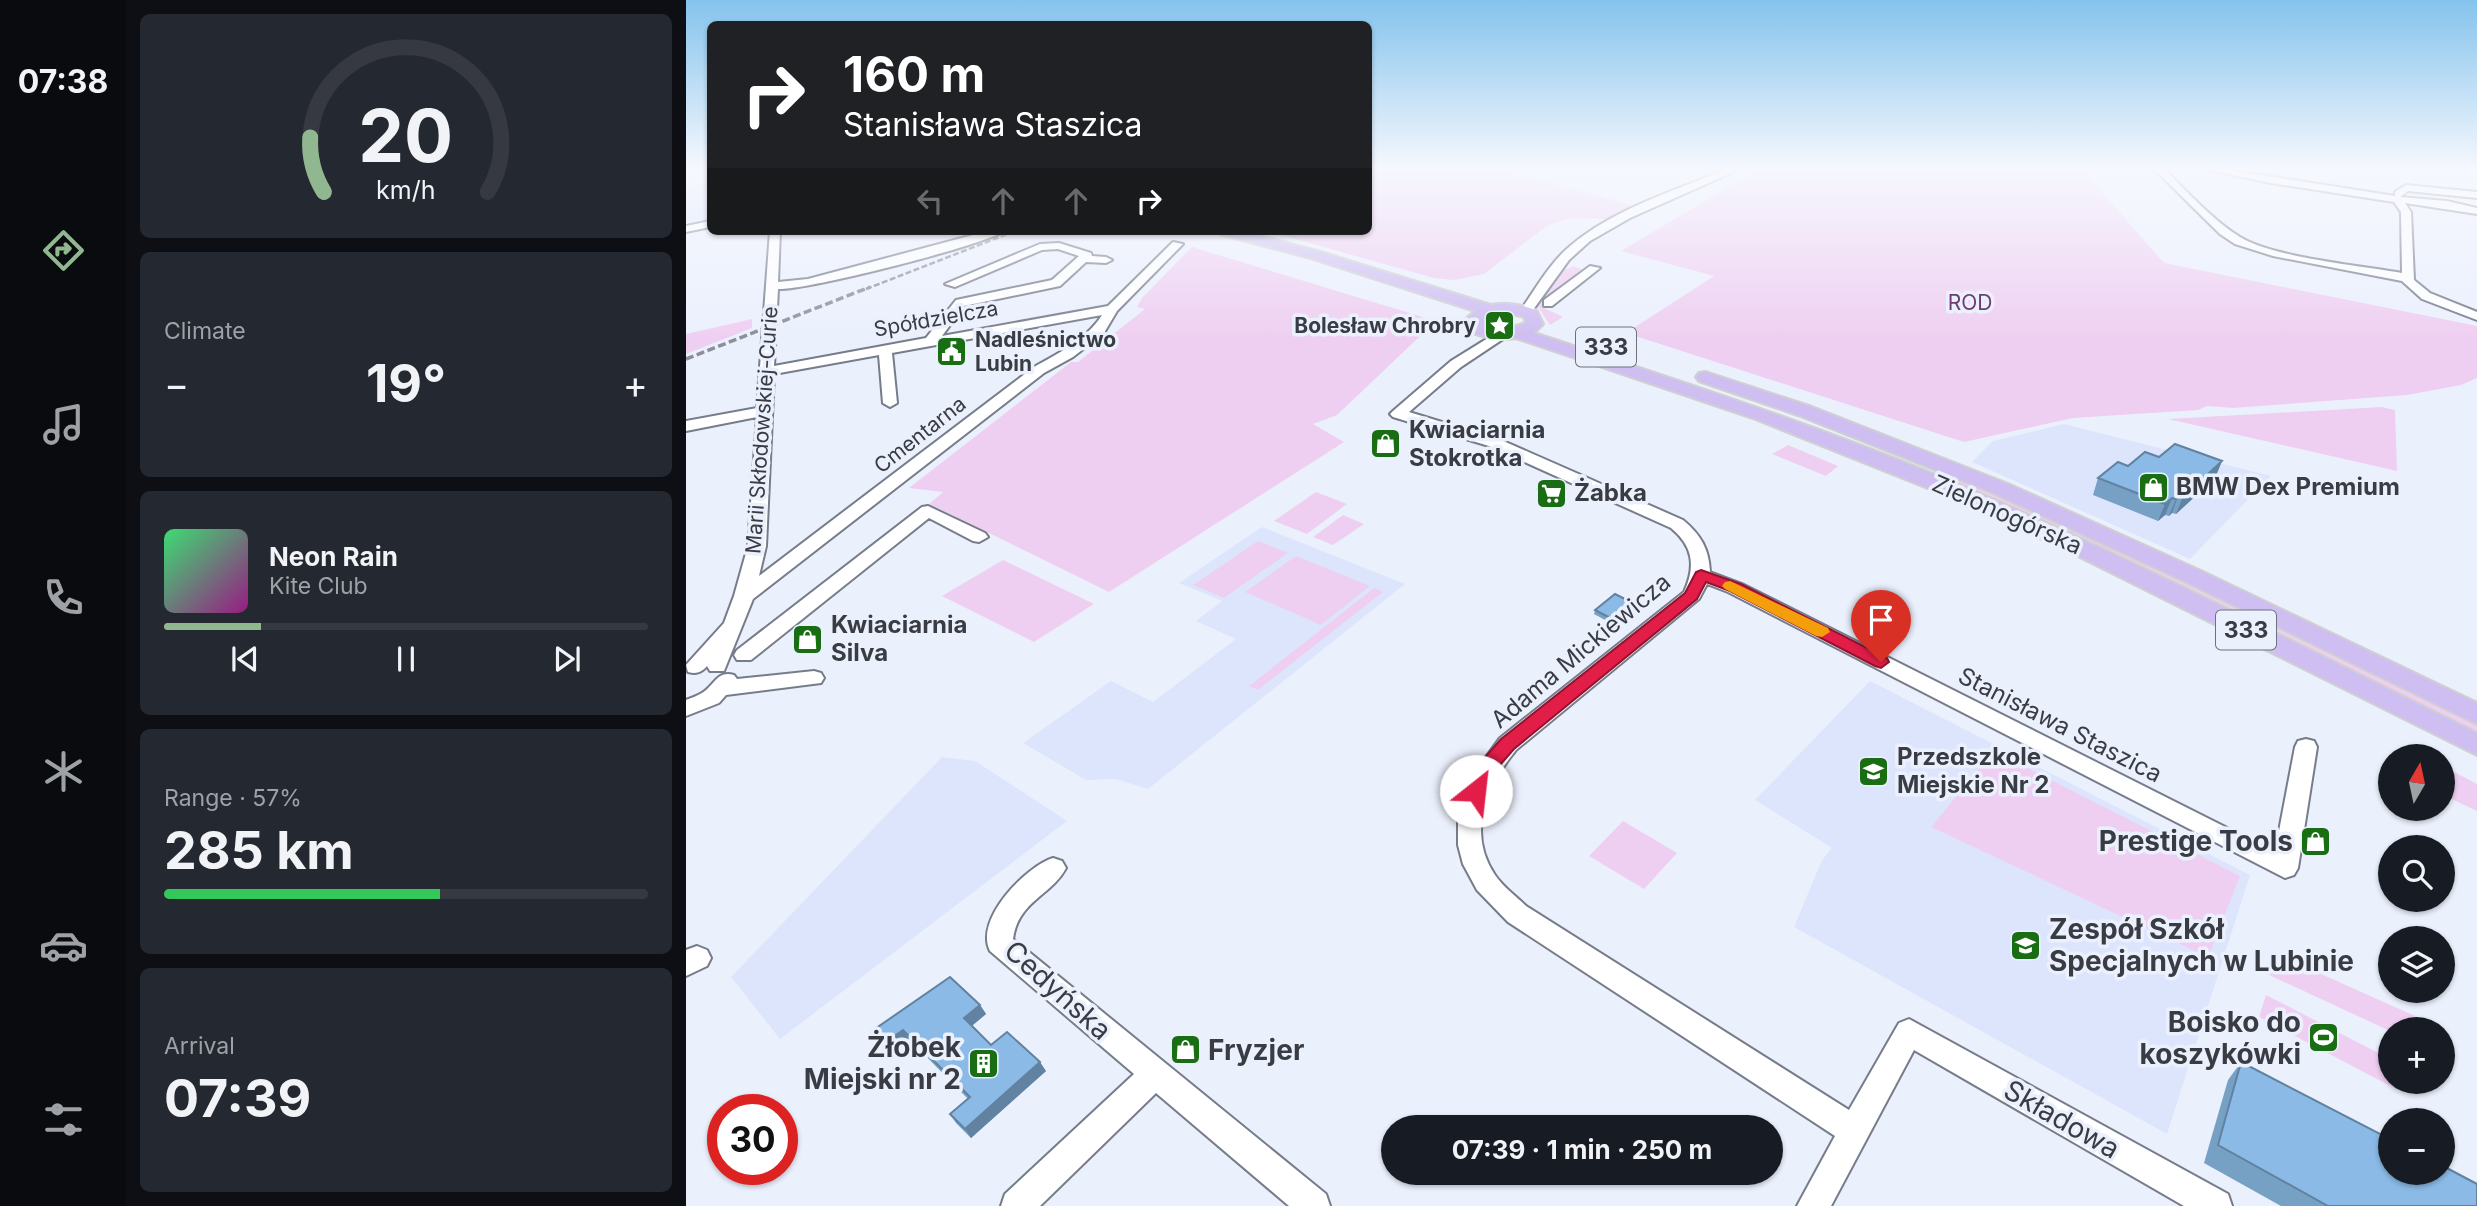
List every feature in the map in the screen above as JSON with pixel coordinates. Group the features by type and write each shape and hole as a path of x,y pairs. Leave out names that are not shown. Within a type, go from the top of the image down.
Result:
{"main road":[{"name":"Zielonogórska","path":"1222,235 1243,248 1509,319 1773,418 1966,495 2076,546 2477,745"},
{"name":"Zielonogórska","path":"1240,235 1319,256 1509,319 1773,399 1956,468 2120,541 2477,714"}],"street":[{"path":"686,229 704,225"},
{"path":"1509,319 1546,283 1576,247 1610,225"},
{"path":"2217,225 2239,243 2273,253 2407,278"},
{"path":"2406,225 2407,278 2410,285 2420,293 2477,316"},
{"name":"Marii Skłodowskiej-Curie","path":"722,677 731,625 744,596 757,546 775,235"},
{"path":"773,279 786,286 987,235"},
{"name":"Cmentarna","path":"744,596 1040,370 1099,330 1112,309 1177,244"},
{"path":"951,284 1040,247 1059,246 1087,255 1085,259"},
{"path":"931,341 960,303 1044,288 1056,283 1085,259 1106,260"},
{"path":"1509,319 1594,268 1561,263"},
{"path":"771,306 811,279"},
{"path":"1509,319 1542,294 1546,283"},
{"name":"Spółdzielcza","path":"768,370 1112,309"},
{"name":"Adama Mickiewicza","path":"1509,319 1479,351 1456,364 1398,414 1495,443 1667,519 1688,533 1697,544 1701,575 1692,595 1507,744 1493,761 1469,806 1469,843 1487,883 1517,914 1853,1130"},
{"path":"885,349 890,403"},
{"path":"686,426 765,411"},
{"path":"744,656 928,511 979,537"},
{"name":"Stanisława Staszica","path":"1701,575 1735,587 2285,868 2306,747"},
{"name":"Marii Skłodowskiej-Curie","path":"690,668 731,625"},
{"path":"690,668 722,677 811,678"},
{"path":"686,709 710,698 722,677"},
{"name":"Cedyńska","path":"1053,868 1016,902 1000,929 999,943 1314,1206"},
{"name":"Składowa","path":"1853,1130 1909,1032 2216,1206"},
{"path":"1017,1206 1155,1074"},
{"path":"1813,1206 1853,1130"}],"shaded area":[{"path":"2064,424 2271,476 2190,559 1972,462 1993,441"},
{"path":"1262,527 1405,584 1148,789 1116,779 1086,780 1023,743 1111,681 1153,702 1236,639 1196,621 1222,601 1179,583"},
{"name":"Zespół Szkół Specjalnych w Lubinie","path":"1870,681 2250,875 2167,1134 1794,927 1822,860 1832,848 1755,800"},
{"path":"942,757 975,761 1067,821 780,1039 731,977"}],"green space":[{"path":"1372,225 1548,225 1484,274 1454,280 1434,278 1281,235 1372,235"},
{"name":"ROD","path":"1664,225 2131,225 2164,263 2477,326 2477,378 2461,385 2407,395 2233,408 2207,406 2198,410 2073,418 1964,442 1626,333 1714,276 1621,251"},
{"path":"1192,247 1436,321 1337,415 1313,424 1344,442 1109,592 938,508 927,506 943,492 909,488 1071,362 1078,362 1145,309 1137,307 1142,298"},
{"path":"1574,266 1585,271 1542,307 1563,317 1550,325 1538,307 1563,270"},
{"path":"752,319 752,328 686,354 686,334"},
{"path":"2382,407 2395,410 2397,471 2168,419"},
{"path":"1788,445 1838,466 1826,476 1772,454"},
{"path":"1955,474 2026,504 2477,722 2477,742 1944,482"},
{"path":"1316,492 1347,504 1307,534 1274,521"},
{"path":"1343,515 1364,524 1333,545 1313,537"},
{"path":"1258,541 1288,553 1224,598 1193,585"},
{"path":"1296,556 1370,586 1321,625 1245,592"},
{"path":"1003,560 1094,604 1034,642 942,596"},
{"path":"1374,588 1383,592 1258,690 1249,686"},
{"path":"1994,751 2240,876 2208,957 1931,827"},
{"path":"2455,772 2477,784 2477,811 2455,801"},
{"path":"1623,821 1677,853 1644,889 1589,856"},
{"path":"2274,953 2378,999 2378,1003 2386,1003 2415,1017 2378,1017 2378,1025 2269,975"},
{"name":"Boisko do koszykówki","path":"2266,995 2378,1053 2378,1079 2259,1017"}],"building":[{"path":"2175,444 2222,461 2183,497 2172,498 2165,504 2098,478 2118,462 2128,466 2145,452 2159,457"},
{"path":"1552,481 1565,488 1551,496 1538,489"},
{"path":"1615,594 1639,606 1618,622 1595,610"},
{"name":"Żłobek Miejski nr 2","path":"950,977 980,1005 964,1018 991,1045 1007,1032 1040,1062 965,1129 950,1114 970,1097 903,1030 883,1044 872,1031"},
{"path":"2241,1062 2378,1133 2378,1185 2455,1185 2455,1172 2477,1184 2477,1206 2328,1206 2218,1145"}],"railway":[{"path":"866,289 1005,235"},
{"path":"686,359 870,287"}],"slow traffic":[{"path":"1730,586 1822,632"}],"place":[{"name":"Bolesław Chrobry","path":"1499,326"},
{"name":"Nadleśnictwo Lubin","path":"952,352"},
{"name":"Kwiaciarnia Stokrotka","path":"1386,444"},
{"name":"BMW Dex Premium","path":"2153,487"},
{"name":"Żabka","path":"1551,493"},
{"name":"Kwiaciarnia Silva","path":"808,639"},
{"name":"Przedszkole Miejskie Nr 2","path":"1874,771"},
{"name":"Prestige Tools","path":"2316,841"},
{"name":"Zespół Szkół Specjalnych w Lubinie","path":"2026,945"},
{"name":"Boisko do koszykówki","path":"2324,1038"},
{"name":"Fryzjer","path":"1185,1050"},
{"name":"Żłobek Miejski nr 2","path":"984,1063"}],"route":[{"path":"1476,791 1483,776 1507,744 1692,595 1701,575 1735,587 1881,662"}]}
